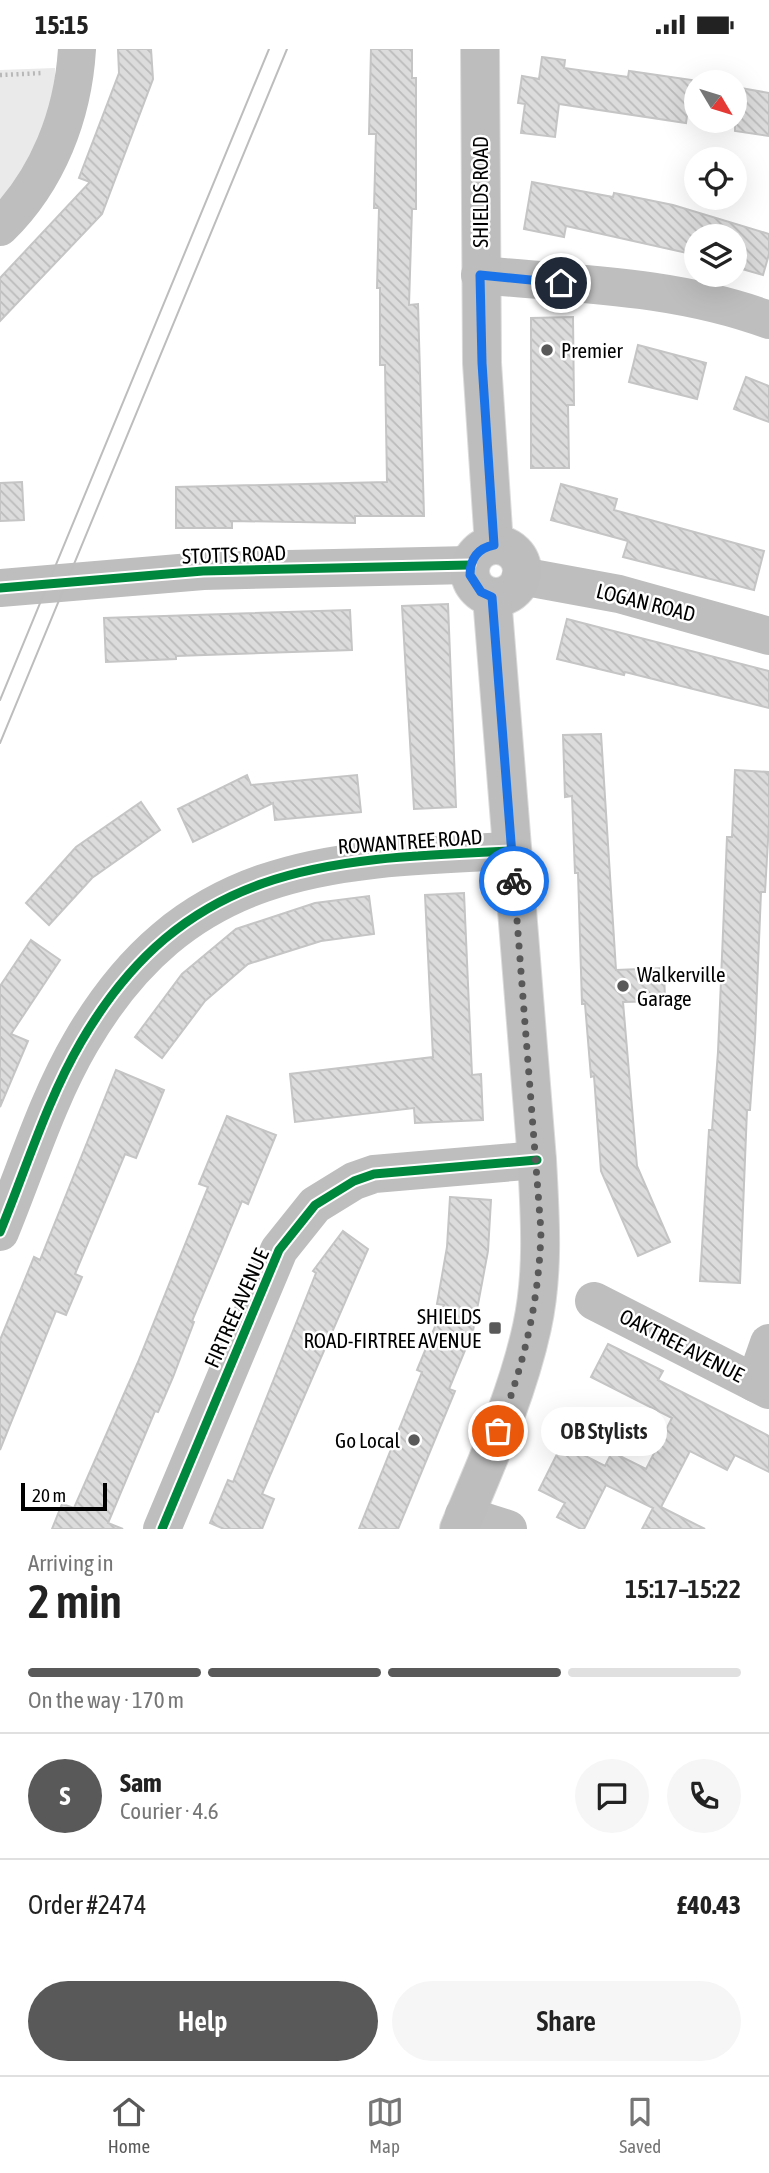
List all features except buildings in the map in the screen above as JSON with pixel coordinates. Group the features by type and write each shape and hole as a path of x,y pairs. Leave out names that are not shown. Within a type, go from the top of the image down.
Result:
{"main road":[{"name":"SHIELDS ROAD","path":"480,49 482,555"},
{"path":"461,1522 506,1410 533,1326 540,1275 541,1231 511,851 507,587 481,592 473,584 482,555"}],"street":[{"path":"0,227 27,195 61,132 71,99 77,49"},
{"path":"480,275 668,293 708,301 769,320"},
{"name":"STOTTS ROAD","path":"0,587 203,571 482,555"},
{"name":"LOGAN ROAD","path":"507,587 619,594 769,636"},
{"name":"ROWANTREE ROAD","path":"0,1232 80,1043 106,1004 139,963 180,926 229,896 278,877 323,865 359,859 511,851"},
{"name":"FIRTREE AVENUE","path":"162,1529 268,1272 296,1225 315,1205 354,1181 374,1174 537,1160"},
{"name":"OAKTREE AVENUE","path":"594,1301 762,1386"},
{"path":"762,1386 769,1343"},
{"path":"461,1522 508,1529"}],"shaded area":[{"path":"55,68 51,105 40,140 12,189 0,203 0,70"}],"tram line":[{"path":"0,700 269,49"},
{"path":"0,743 287,49"}],"cycle path":[{"path":"0,588 203,571 470,565"},
{"path":"0,1232 47,1111 81,1042 122,983 166,938 214,905 266,882 321,868 380,859 511,851"},
{"path":"162,1529 279,1250 315,1205 354,1181 374,1174 537,1160"}],"way so far":[{"path":"498,1431 533,1326 540,1275 541,1231 537,1160 514,881"}],"place":[{"name":"Premier","path":"547,350"},
{"name":"Walkerville Garage","path":"623,986"},
{"name":"SHIELDS ROAD-FIRTREE AVENUE","path":"495,1328"},
{"name":"OB Stylists","path":"498,1431"},
{"name":"Go Local","path":"414,1440"}],"route":[{"path":"514,881 492,597 481,592 473,584 470,575 473,558 488,546 494,545 482,363 480,275 561,283"}]}
